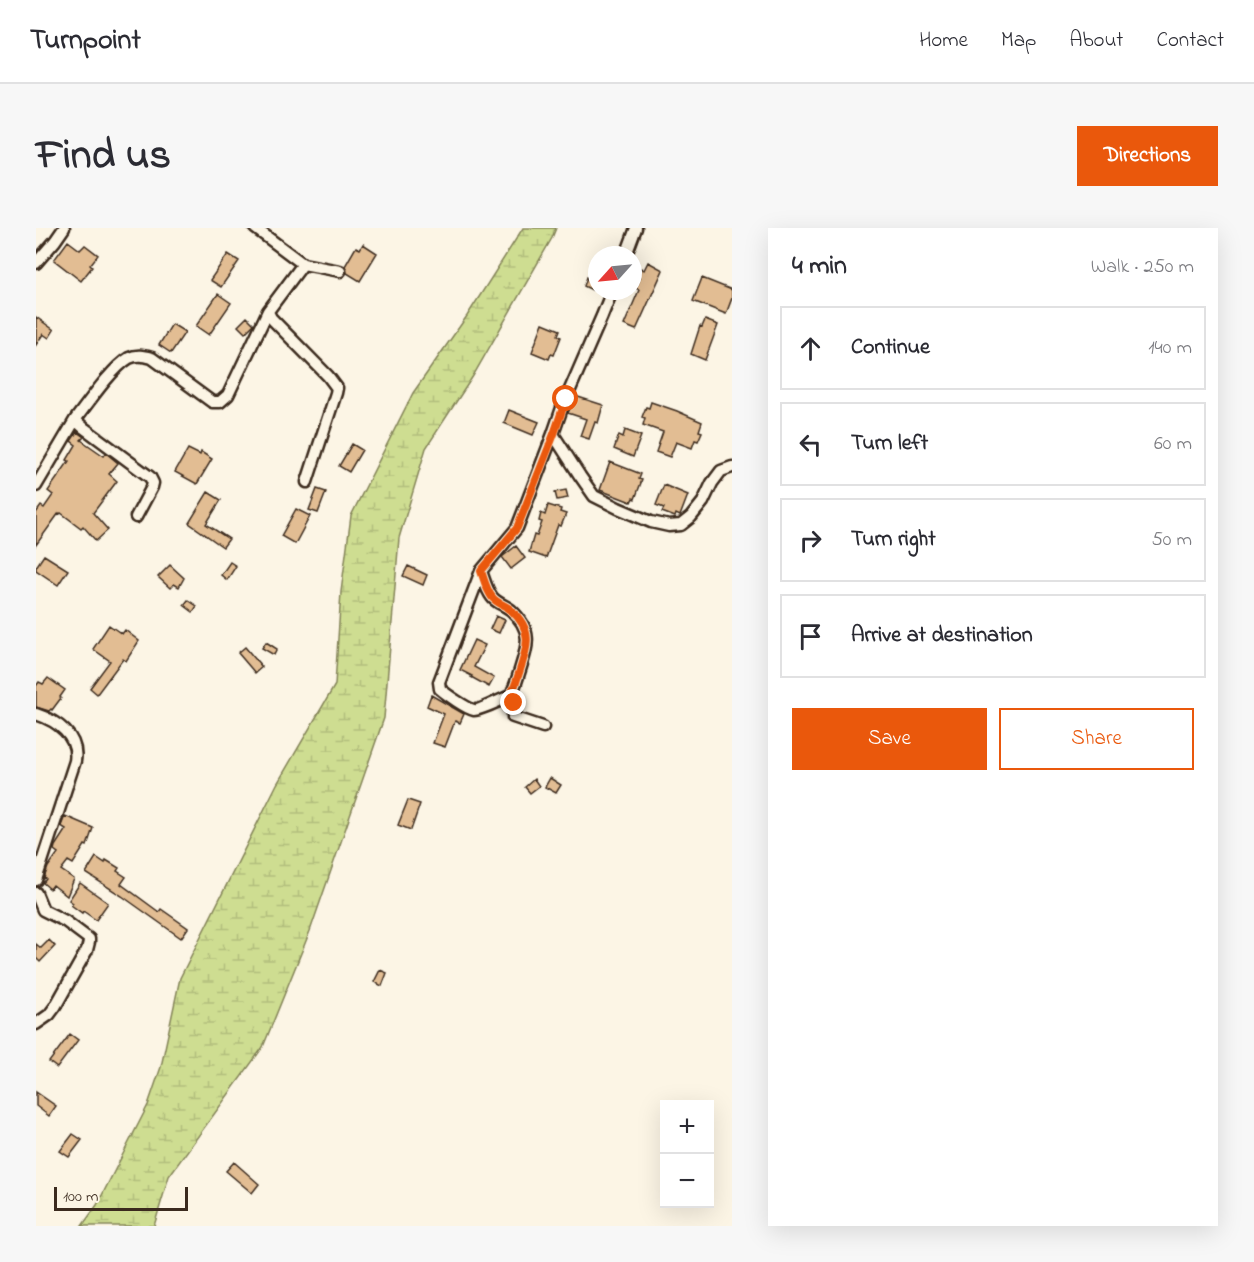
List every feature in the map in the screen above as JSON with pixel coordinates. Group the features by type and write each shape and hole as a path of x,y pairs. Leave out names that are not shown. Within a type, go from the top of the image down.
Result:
{"street":[{"path":"36,263 64,228"},
{"path":"255,228 303,264 340,271"},
{"path":"629,246 636,228"},
{"path":"36,486 75,420 116,370 130,358 141,355 152,358 212,402 220,402 228,395 268,310 303,264"},
{"path":"481,571 493,599 511,610 519,620 527,635 527,649 516,686 510,696 474,710 448,696 440,689 439,682 481,571 517,528 562,408 608,300"},
{"path":"268,310 271,318 337,388 307,482"},
{"path":"75,420 150,477 152,487 136,517"},
{"path":"554,434 594,496 651,522 669,526 681,525 691,517 703,502 721,471 732,467"},
{"path":"510,696 514,703 513,717 543,728"},
{"path":"36,714 44,716 64,729 75,747 76,755 36,880"},
{"path":"36,893 43,910 65,921 86,936 89,942 87,950 55,1007 49,1015 36,1024"}],"green space":[{"path":"523,228 556,228 473,376 426,448 399,538 384,718 310,931 263,1047 169,1176 154,1226 82,1226 97,1205 148,1105 161,1067 180,978 277,784 335,685 341,592 351,516 413,393 467,316"}],"building":[{"path":"68,241 80,250 85,245 98,255 81,281 54,260"},
{"path":"363,244 377,253 360,281 347,273 345,266 356,247 360,249"},
{"path":"228,254 239,261 221,287 210,280"},
{"path":"648,262 663,270 636,330 624,325 635,300 642,300 642,269 644,270"},
{"path":"587,277 588,288 584,286"},
{"path":"702,278 732,290 732,298 726,314 693,301"},
{"path":"218,294 231,303 209,335 196,326"},
{"path":"36,317 54,330 49,338 43,334 36,345"},
{"path":"247,317 254,324 245,333 238,326"},
{"path":"705,320 718,325 705,360 691,354 700,326 702,327"},
{"path":"543,323 560,330 558,335 561,337 554,355 551,354 549,359 532,352"},
{"path":"172,324 185,332 171,353 159,345"},
{"path":"575,396 603,405 598,423 595,422 589,439 580,436 586,419 568,413"},
{"path":"651,402 702,422 699,431 702,432 692,448 676,442 670,457 656,452 663,432 643,425 645,418 642,417"},
{"path":"509,410 539,422 533,435 504,423"},
{"path":"625,430 641,436 633,457 614,449 619,435 623,437"},
{"path":"77,432 84,437 81,440 104,456 106,453 118,463 109,474 117,481 93,513 108,530 96,541 83,526 81,528 59,513 36,545 36,513 41,506 44,508 53,495 48,491 69,461 67,460 76,445 71,441"},
{"path":"352,444 362,450 349,472 339,466"},
{"path":"188,449 200,455 201,452 212,459 197,484 175,472"},
{"path":"610,462 641,474 639,479 642,480 635,499 633,498 631,502 600,490"},
{"path":"664,485 688,495 680,516 676,514 675,517 662,512 664,508 656,505"},
{"path":"317,489 326,492 318,513 309,510"},
{"path":"566,490 568,498 557,500 555,492"},
{"path":"208,492 221,500 206,524 229,539 223,547 189,523"},
{"path":"548,505 561,509 560,512 566,514 561,526 558,525 546,558 529,552 534,535 537,536 542,522 539,521 541,513 545,515"},
{"path":"296,509 310,516 295,544 281,536"},
{"path":"516,546 525,558 511,569 502,557"},
{"path":"44,555 68,570 58,585 36,570"},
{"path":"230,562 236,566 227,580 221,575"},
{"path":"170,565 184,578 179,587 174,584 170,588 158,577"},
{"path":"408,566 427,575 423,585 403,576"},
{"path":"188,600 197,606 193,612 184,605"},
{"path":"496,616 505,620 499,633 490,629"},
{"path":"109,625 122,634 125,630 139,641 126,661 123,659 97,694 90,688 110,661 93,649"},
{"path":"474,640 485,645 474,667 494,678 489,687 460,670"},
{"path":"266,642 277,649 274,655 262,648"},
{"path":"245,647 262,667 255,673 238,653"},
{"path":"48,678 65,690 49,711 36,707 36,686 39,682 43,684"},
{"path":"431,695 464,714 460,723 455,721 445,747 433,743 444,714 427,706"},
{"path":"550,778 561,785 556,793 545,787"},
{"path":"534,779 539,786 530,793 525,787"},
{"path":"408,800 420,804 411,830 398,825"},
{"path":"65,816 93,828 87,846 85,845 73,864 68,861 61,870 74,879 67,896 53,885 50,889 43,883 48,867 58,853 54,850 55,846 66,829 61,826"},
{"path":"96,857 119,868 117,871 126,877 121,884 159,912 161,909 188,928 181,938 86,873"},
{"path":"80,883 108,903 96,920 71,905 73,903 69,900"},
{"path":"49,940 55,946 40,962 36,958 36,944 41,948"},
{"path":"380,970 387,973 382,986 374,982"},
{"path":"70,1034 78,1040 57,1068 49,1062"},
{"path":"36,1092 56,1106 49,1116 36,1106"},
{"path":"73,1134 82,1140 69,1157 60,1151"},
{"path":"234,1162 259,1184 252,1193 226,1171"}],"route":[{"path":"514,703 510,696 516,686 527,649 527,635 511,610 493,599 481,571 517,528 566,399"}]}
